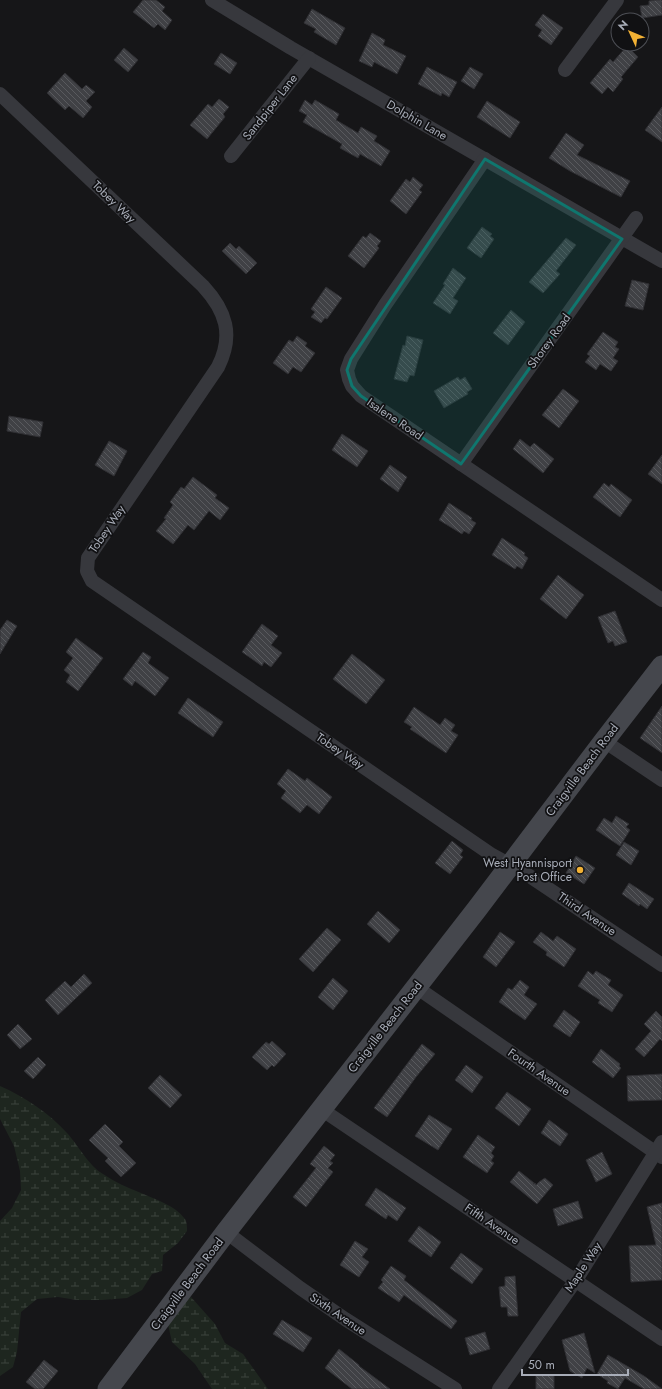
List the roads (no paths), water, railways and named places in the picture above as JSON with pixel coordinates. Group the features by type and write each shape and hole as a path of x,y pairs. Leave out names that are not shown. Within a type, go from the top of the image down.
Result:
{"main road":[{"name":"Craigville Beach Road","path":"108,1389 226,1232 511,864 662,666"}],"street":[{"name":"Dolphin Lane","path":"212,0 251,25 662,261"},
{"path":"565,70 617,0"},
{"name":"Sandpiper Lane","path":"231,156 309,58"},
{"name":"Tobey Way","path":"0,94 203,286 217,303 225,324 227,335 226,346 218,367 89,555 86,566 90,578 99,586 492,855 511,864"},
{"name":"Isalene Road","path":"485,158 385,305 351,359 347,370 349,379 352,386 361,396 662,600"},
{"name":"Shorey Road","path":"461,464 636,218"},
{"path":"604,741 662,780"},
{"name":"Third Avenue","path":"511,864 662,965"},
{"name":"Fourth Avenue","path":"416,987 660,1150"},
{"name":"Fifth Avenue","path":"321,1109 662,1339"},
{"name":"Maple Way","path":"498,1389 576,1280 660,1150"},
{"name":"Sixth Avenue","path":"226,1232 300,1288 345,1319 455,1389"}],"place":[{"name":"West Hyannisport Post Office","path":"580,870"}]}
